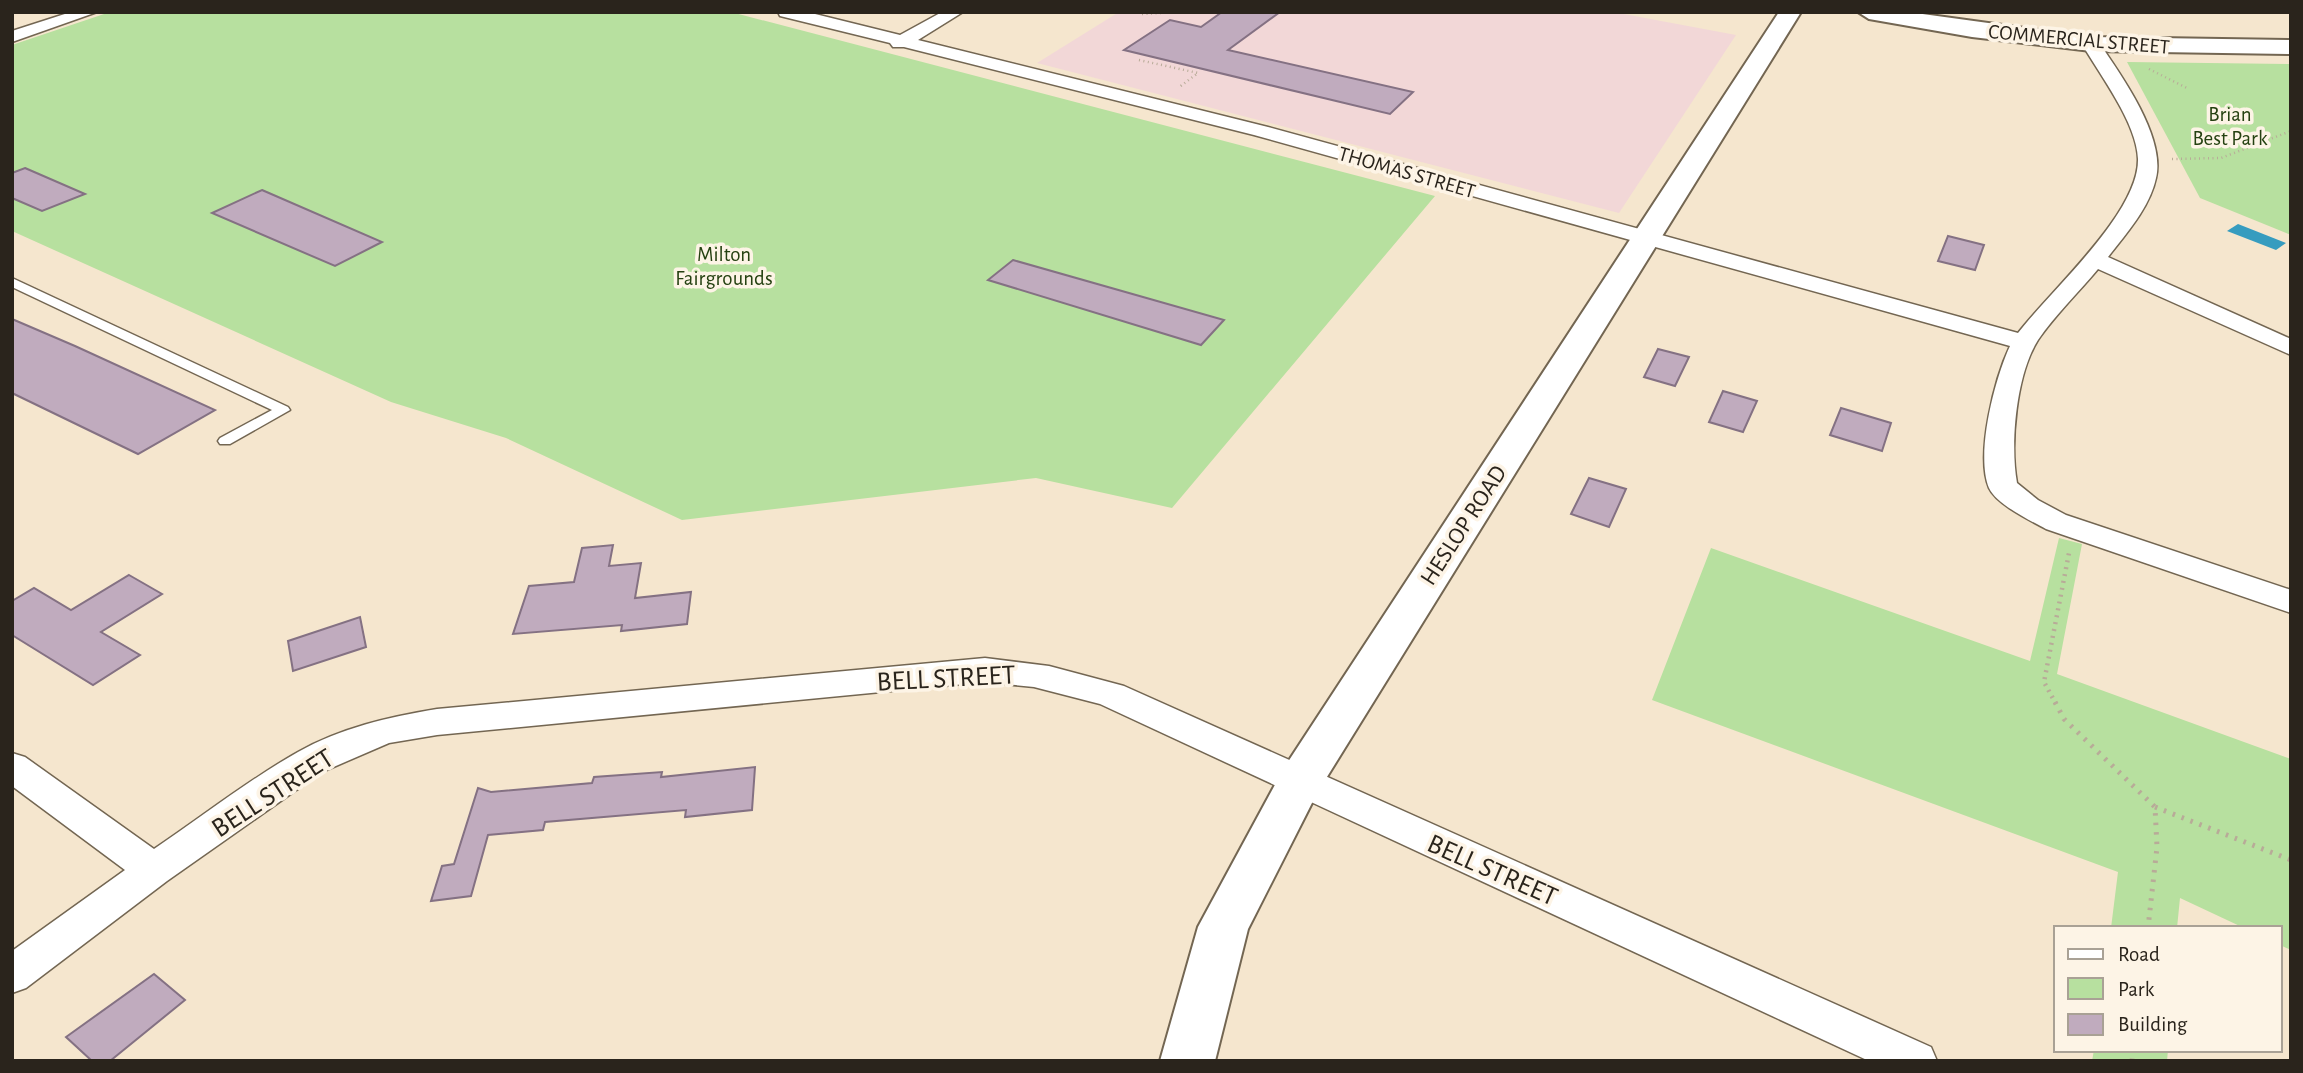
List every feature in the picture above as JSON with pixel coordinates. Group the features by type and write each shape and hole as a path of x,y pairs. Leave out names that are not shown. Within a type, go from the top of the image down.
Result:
{"street":[{"path":"12,37 89,12"},
{"name":"THOMAS STREET","path":"786,12 899,43 1261,131 2024,342"},
{"path":"899,43 955,12"},
{"name":"HESLOP ROAD","path":"1187,1061 1223,927 1300,781 1790,12"},
{"name":"COMMERCIAL STREET","path":"1870,12 1972,30 2091,44 2291,47"},
{"path":"2091,44 2137,128 2147,155 2147,184 2096,260 2024,342 2007,401 1999,456 2003,487 2028,507 2074,528 2291,602"},
{"path":"2096,260 2291,348"},
{"name":"BELL STREET","path":"12,975 154,870 310,762 388,730 438,722 985,670 1047,675 1112,695 1916,1061"},
{"path":"12,767 154,870"}],"lane":[{"path":"12,282 283,410 225,441"}],"path":[{"path":"1142,15 1176,12"},
{"path":"1139,60 1198,73 1155,105"},
{"path":"2147,155 2199,161 2221,159 2242,155 2291,131"},
{"path":"2074,528 2044,682 2064,719 2155,807 2291,860"},
{"path":"2148,926 2157,847 2155,807"}],"shaded area":[{"path":"1119,12 1613,12 1736,35 1619,213 1037,63"}],"green space":[{"name":"Milton Fairgrounds","path":"110,12 731,12 1435,196 1172,508 1036,478 682,520 506,438 391,402 12,231 12,45"},
{"name":"Brian Best Park","path":"2127,62 2291,64 2291,235 2200,198"},
{"path":"2059,538 2082,544 2057,674 2291,759 2291,950 2282,946 2282,926 2240,926 2180,898 2177,926 2111,926 2118,872 1652,700 1711,548 2030,661"},
{"path":"2094,1052 2168,1052 2167,1061 2092,1061"}],"water":[{"path":"2238,224 2286,243 2276,250 2227,231"}],"building":[{"path":"1222,12 1280,12 1228,50 1413,92 1390,114 1124,50 1170,20 1201,27"},
{"path":"25,168 85,194 42,211 12,198 12,173"},
{"path":"262,190 382,242 335,266 212,213"},
{"path":"1948,236 1984,245 1975,270 1938,261"},
{"path":"1013,260 1224,320 1201,345 988,280"},
{"path":"12,319 215,410 138,454 12,393"},
{"path":"1658,349 1689,357 1675,386 1644,377"},
{"path":"1723,391 1757,401 1743,432 1709,422"},
{"path":"1841,408 1891,423 1882,451 1830,435"},
{"path":"1589,478 1626,489 1609,527 1571,514"},
{"path":"613,545 609,566 641,563 635,598 691,592 687,624 621,631 622,625 513,634 529,586 574,582 582,548"},
{"path":"129,575 162,594 101,632 140,655 93,685 12,635 12,601 34,588 71,610"},
{"path":"360,617 366,647 293,671 288,641"},
{"path":"755,767 752,810 685,817 686,810 545,822 543,830 488,835 471,896 431,901 442,866 454,864 478,788 491,792 592,783 594,777 662,772 661,777"},
{"path":"154,974 185,1000 110,1061 92,1061 66,1037"}]}
